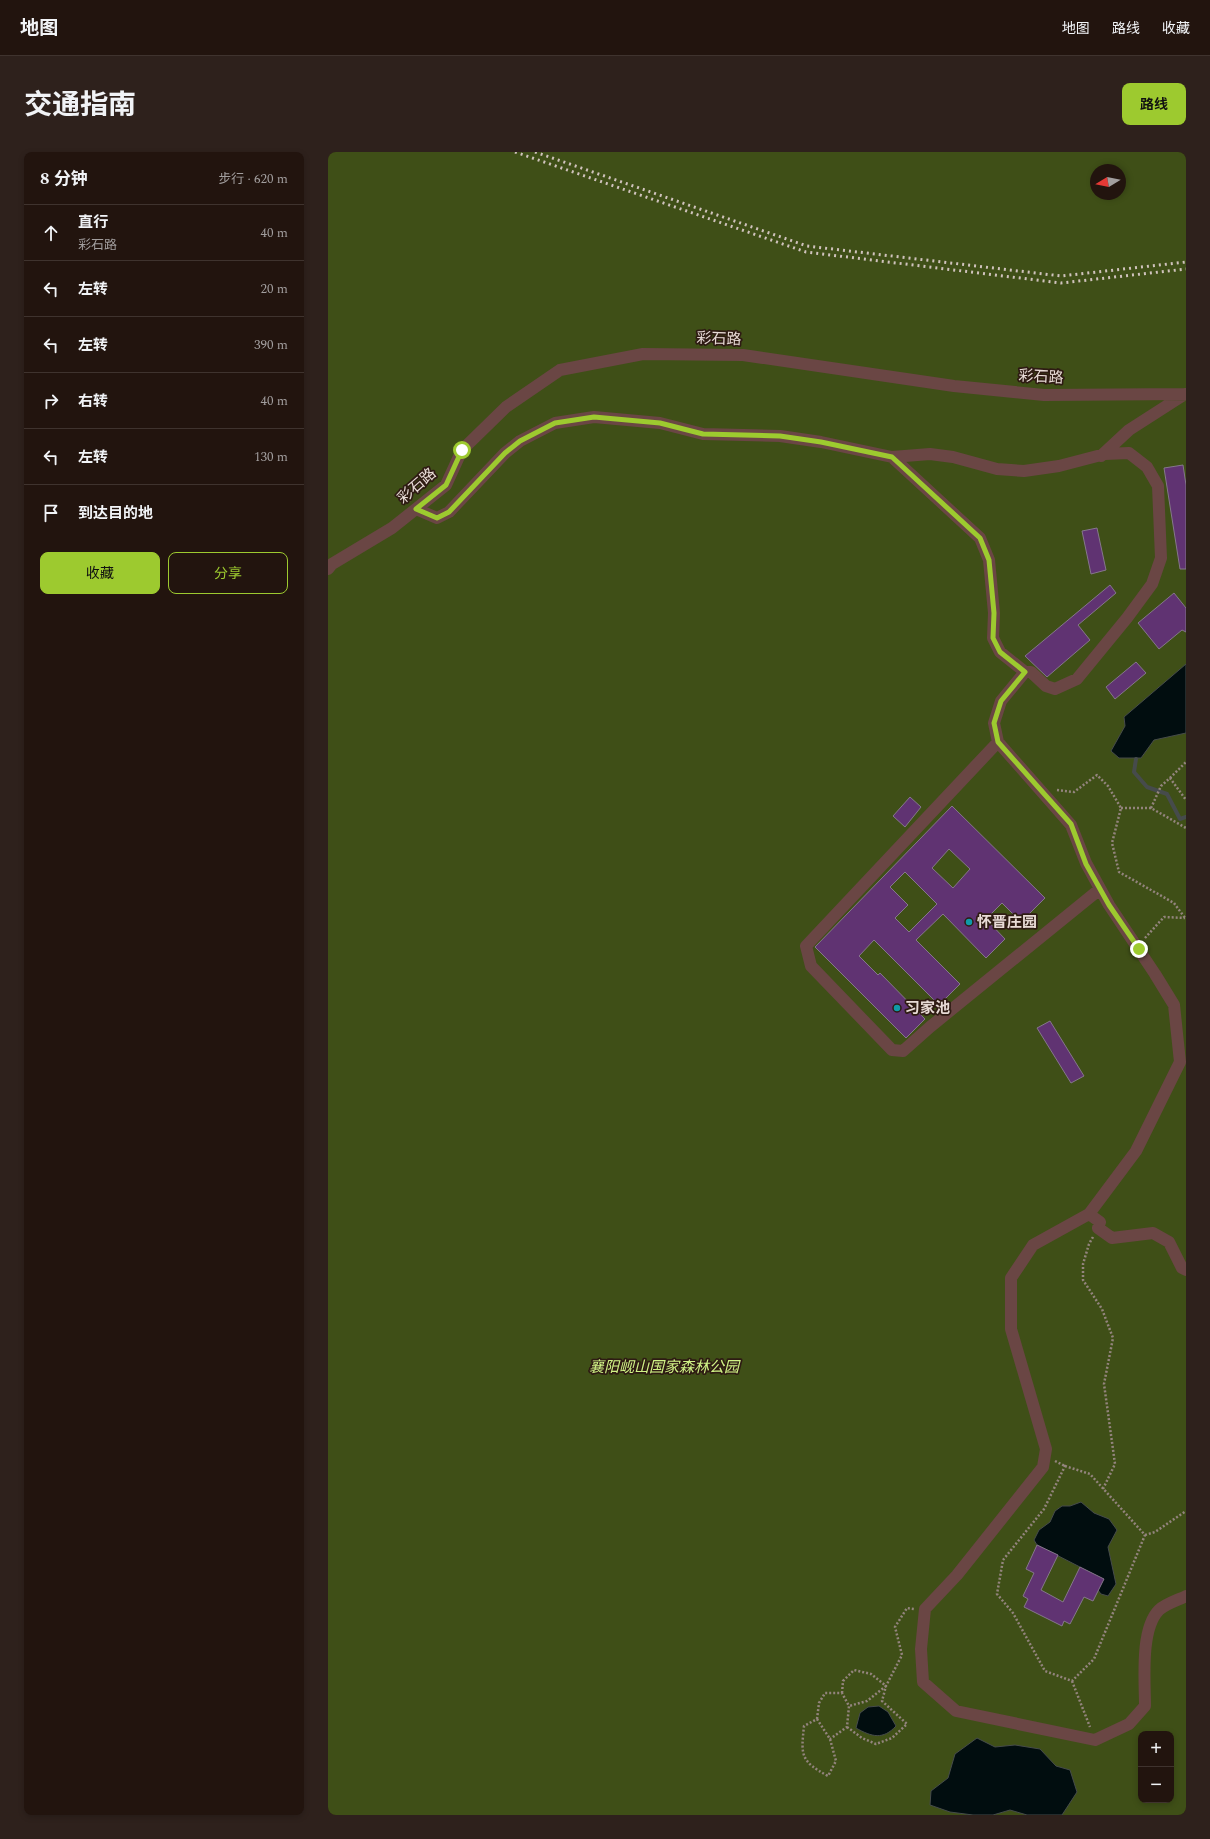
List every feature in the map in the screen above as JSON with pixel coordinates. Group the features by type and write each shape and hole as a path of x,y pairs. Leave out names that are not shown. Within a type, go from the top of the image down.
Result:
{"street":[{"name":"彩石路","path":"328,568 332,564 392,528 446,485 462,450 512,403 560,370 643,354 743,356 954,386 1044,395 1185,394"},
{"path":"1101,456 1129,430 1185,394"},
{"path":"416,509 437,518 449,512 505,453 520,441 555,423 594,417 660,423 703,434 780,436 821,442 892,457 930,454 952,457 997,469 1024,471 1059,466 1101,456 1129,453 1147,467 1158,486 1161,558 1152,584 1127,618 1077,679 1055,689 1046,686 1032,672 1025,672 1000,652 993,638 994,613 989,560 980,538 892,457"},
{"path":"1025,672 1001,701 994,723 998,742 1071,824 1086,864 1100,889 1174,1005 1183,1066 1136,1151 1090,1214 1033,1245 1011,1278 1011,1329 1046,1449 1043,1467 957,1575 925,1609 921,1649 923,1682 956,1710 1095,1740 1129,1724 1146,1706 1145,1660 1150,1622 1159,1609 1186,1596"},
{"path":"998,742 806,946 811,966 892,1050 903,1051 930,1027 1100,889"},
{"path":"1090,1214 1100,1222 1098,1228 1112,1238 1153,1232 1169,1242 1182,1268 1186,1270"}],"path":[{"path":"1151,808 1161,786 1186,762"},
{"path":"1044,793 1055,790 1074,792 1097,775 1108,786 1121,808 1112,843 1119,872 1174,904 1185,918"},
{"path":"1170,778 1186,800"},
{"path":"1121,808 1151,808 1186,828"},
{"path":"1139,949 1147,935 1164,917 1185,918"},
{"path":"1098,1228 1088,1244 1083,1264 1083,1280 1102,1309 1113,1338 1104,1384 1115,1464 1103,1489"},
{"path":"1095,1740 1072,1681 1045,1671 1013,1613 997,1594 1003,1560 1044,1509 1065,1466 1090,1474 1145,1535"},
{"path":"1145,1535 1155,1532 1186,1511"},
{"path":"1072,1681 1094,1659 1145,1535"},
{"path":"847,1727 862,1738 876,1744 892,1738 907,1724 882,1701 886,1686 902,1655 896,1627 907,1608 925,1609"},
{"path":"830,1739 847,1727 849,1706 842,1693 843,1680 854,1670 871,1674 886,1686"},
{"path":"849,1706 867,1701 886,1686"},
{"path":"817,1719 804,1726 802,1750 811,1767 828,1776 836,1761 830,1739 817,1719 819,1703 825,1693 842,1693"}],"green space":[{"name":"襄阳岘山国家森林公园","path":"328,152 1186,152 1186,1815 328,1815"}],"shaded area":[{"path":"1186,664 1186,733 1154,740 1141,758 1119,758 1111,751 1125,726 1124,717"},
{"path":"1081,1502 1094,1513 1109,1519 1117,1530 1108,1547 1116,1584 1108,1596 1101,1594 1080,1567 1037,1545 1034,1540 1039,1530 1050,1522 1055,1511 1062,1506 1070,1506"},
{"path":"879,1706 888,1712 896,1726 887,1733 877,1736 856,1728 860,1713 868,1707"},
{"path":"977,1738 995,1747 1015,1745 1040,1749 1056,1766 1070,1770 1077,1792 1062,1815 1027,1815 1010,1810 993,1815 973,1815 950,1812 930,1805 931,1791 948,1778 955,1754"}],"building":[{"path":"1183,465 1186,485 1186,569 1180,569 1164,468"},
{"path":"1097,528 1106,570 1091,574 1082,531"},
{"path":"1110,585 1116,593 1078,625 1090,640 1047,677 1025,656"},
{"path":"1174,593 1186,608 1186,632 1182,630 1159,649 1138,623"},
{"path":"1136,662 1146,673 1115,699 1106,687"},
{"path":"910,797 921,807 905,827 893,816"},
{"name":"怀晋庄园","path":"952,806 1045,898 1021,922 1002,903 986,919 1005,939 986,958 943,914 916,940 960,984 939,1005 874,940 859,956 878,975 880,973 925,1019 906,1038 815,947","holes":["949,849 970,869 953,888 932,868","905,872 937,904 909,932 895,918 908,905 890,887"]},
{"path":"1050,1021 1084,1076 1071,1083 1037,1028"},
{"path":"1037,1545 1058,1555 1041,1590 1063,1602 1080,1567 1104,1579 1093,1601 1084,1597 1070,1624 1064,1621 1062,1626 1024,1607 1028,1599 1023,1596 1034,1573 1026,1569"}],"waterway":[{"path":"1136,759 1134,772 1147,787 1167,794 1180,819 1186,817"}],"railway":[{"path":"515,152 806,252 1061,283 1186,269"},
{"path":"535,152 807,246 1061,276 1186,262"}],"place":[{"name":"怀晋庄园","path":"969,922"},
{"name":"习家池","path":"897,1008"}],"route":[{"path":"462,450 446,485 416,509 437,518 449,512 505,453 520,441 555,423 594,417 660,423 703,434 780,436 821,442 892,457 959,517 980,538 989,560 994,613 993,638 1000,652 1025,672 1001,701 994,723 998,742 1071,824 1086,864 1109,905 1139,949"}]}
